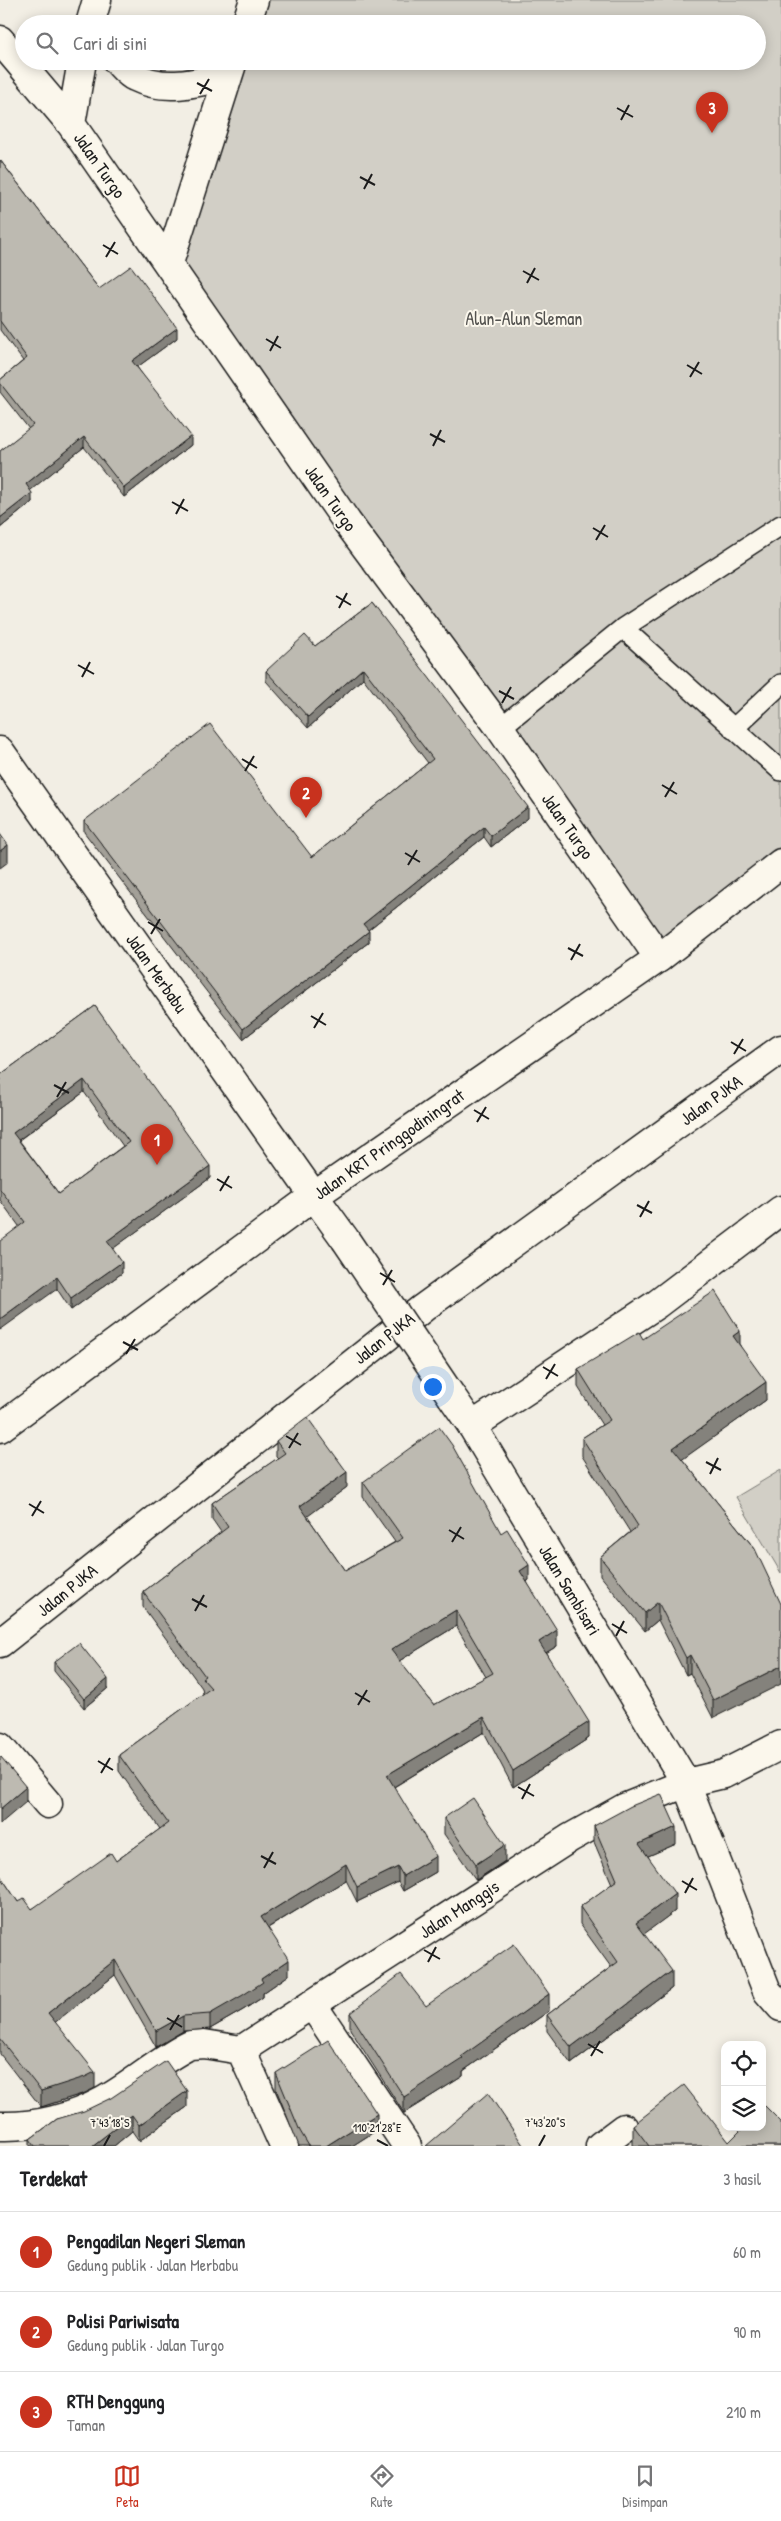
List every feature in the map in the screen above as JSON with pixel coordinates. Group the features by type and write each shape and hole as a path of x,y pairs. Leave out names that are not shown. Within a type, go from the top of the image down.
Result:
{"street":[{"path":"93,15 97,0"},
{"path":"249,15 254,0"},
{"name":"Jalan Turgo","path":"0,40 15,58"},
{"name":"Jalan Turgo","path":"25,70 71,124 347,522 500,728 659,958"},
{"path":"71,124 80,70"},
{"path":"127,70 134,77 166,86 193,84 225,70"},
{"path":"169,263 229,70"},
{"name":"Jalan Merbabu","path":"0,751 314,1196"},
{"name":"Jalan KRT Pringgodiningrat","path":"0,1428 314,1196 659,958 781,863"},
{"name":"Jalan PJKA","path":"0,1643 416,1313 781,1049"},
{"name":"Jalan Sambisari","path":"314,1196 472,1426 686,1783 767,1991 781,2007"},
{"path":"472,1426 657,1304 781,1210"},
{"name":"Jalan Manggis","path":"241,2050 570,1838 624,1808 686,1783 724,1774 781,1745"},
{"path":"0,1747 48,1804"},
{"path":"312,2004 407,2146"},
{"path":"0,2126 22,2127 69,2116 103,2101 176,2052 190,2045 204,2044 241,2050 284,2146"},
{"path":"600,2146 624,2128"}],"lane":[{"path":"500,728 623,628 781,525"},
{"path":"623,628 781,771"},
{"path":"733,729 781,684"}],"green space":[{"name":"Alun-Alun Sleman","path":"257,0 781,0 781,866 659,958 169,263 234,70 766,70 766,15 252,15"},
{"path":"781,1470 781,1573 736,1497"}],"building":[{"path":"0,160 99,289 131,266 177,328 132,361 191,436 124,488 84,437 26,484 32,493 0,518 0,451 33,425 0,383 0,380 27,358 0,321"},
{"path":"372,603 528,807 491,836 484,827 363,924 369,931 243,1029 84,821 210,724 312,857 433,759 363,668 308,717 266,671 305,635 315,646"},
{"path":"0,834 8,845 0,851"},
{"path":"95,1006 210,1166 107,1241 122,1262 71,1298 57,1277 0,1319 0,1241 25,1222 0,1189 0,1075","holes":["84,1080 129,1142 59,1194 13,1133"]},
{"path":"715,1291 740,1331 733,1336 766,1382 673,1448 755,1549 781,1604 781,1666 713,1700 690,1655 686,1658 658,1602 645,1613 600,1557 638,1526 582,1438 610,1420 578,1369 639,1332 643,1339"},
{"path":"307,1417 347,1472 300,1506 345,1571 403,1538 363,1482 439,1427 452,1445 501,1533 507,1529 529,1565 520,1571 557,1630 539,1642 589,1722 513,1771 484,1717 387,1775 436,1856 403,1876 398,1867 357,1887 346,1864 261,1917 289,1960 261,1979 263,1982 210,2014 183,2016 156,2031 115,1960 48,2013 95,2072 41,2091 0,2039 0,1875 18,1902 24,1898 32,1909 111,1853 116,1861 168,1823 119,1755 211,1688 202,1678 205,1676 143,1592 228,1527 212,1503 285,1453 276,1441","holes":["456,1610 493,1673 434,1705 391,1650"]},
{"path":"79,1643 108,1679 84,1699 54,1662"},
{"path":"0,1758 26,1787 0,1809"},
{"path":"661,1794 676,1827 639,1844 675,1894 636,1923 672,1971 571,2047 547,2015 618,1962 580,1907 617,1880 594,1826 631,1806"},
{"path":"473,1798 505,1845 476,1864 444,1818"},
{"path":"514,1944 549,1994 461,2057 463,2059 404,2097 350,2013 401,1974 426,2006"},
{"path":"328,2040 377,2114 326,2146 309,2146 300,2131 276,2073"},
{"path":"166,2061 187,2091 139,2125 132,2115 92,2146 35,2146 30,2139 57,2119 84,2111 111,2098"},
{"path":"684,2085 729,2142 740,2131 766,2131 766,2107 781,2122 781,2146 649,2146 633,2125"},
{"path":"488,2093 522,2146 426,2146"}],"place":[{"name":"RTH Denggung","path":"712,133"},
{"name":"Polisi Pariwisata","path":"306,818"},
{"name":"Pengadilan Negeri Sleman","path":"157,1165"}]}
